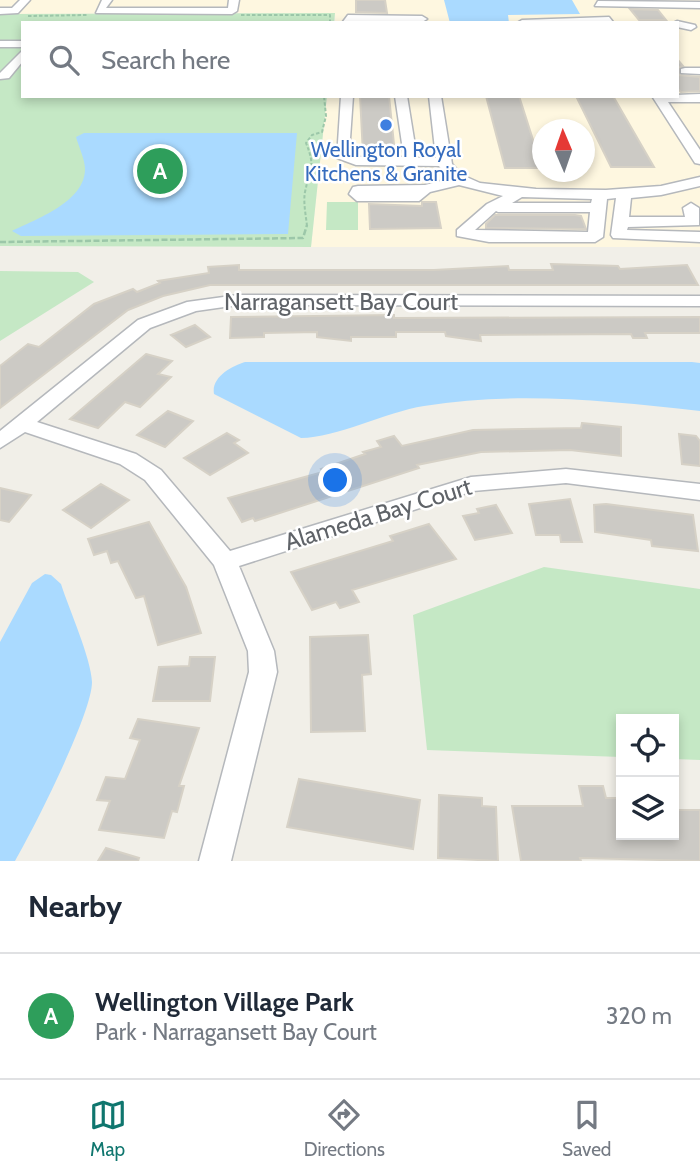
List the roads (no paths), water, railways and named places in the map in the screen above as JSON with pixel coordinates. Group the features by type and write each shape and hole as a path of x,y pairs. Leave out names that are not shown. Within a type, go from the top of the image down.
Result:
{"street":[{"path":"0,11 15,11 26,0"},
{"path":"107,0 99,10 232,10 234,0"},
{"path":"596,2 664,0"},
{"path":"596,2 700,5"},
{"path":"596,2 609,20"},
{"path":"580,21 627,17 622,4"},
{"path":"397,12 422,18"},
{"path":"347,21 348,18 422,18"},
{"path":"679,24 691,27"},
{"path":"0,44 21,44"},
{"path":"0,76 5,76 21,56"},
{"path":"685,71 700,71"},
{"path":"679,90 700,90"},
{"path":"679,97 700,98"},
{"path":"347,98 342,155 356,161 445,162"},
{"path":"401,98 411,161"},
{"path":"435,98 445,162 449,171 461,180 487,189 599,200 694,222 697,207 671,191"},
{"path":"660,98 698,155"},
{"path":"678,126 700,126"},
{"path":"425,190 461,180"},
{"path":"622,207 700,181"},
{"path":"521,192 492,207 463,233 489,237 595,237 599,200"},
{"path":"492,207 599,200"},
{"path":"622,207 619,234 700,237"},
{"name":"Narragansett Bay Court","path":"0,441 145,324 194,306 238,300 700,301"},
{"path":"22,424 128,460 153,475 225,562 261,651 263,672 215,861"},
{"name":"Alameda Bay Court","path":"225,562 471,484 566,476 700,492"}],"water":[{"path":"444,0 572,0 580,14 508,15 509,21 449,21"},
{"path":"84,133 297,133 288,234 21,236 12,231 58,208 77,191 83,181 85,169 76,137"},
{"path":"245,362 692,362 700,363 700,411 562,399 459,401 409,409 330,434 301,438 214,394 219,377"},
{"path":"45,574 51,575 61,584 84,647 92,682 72,745 35,824 15,861 0,861 0,642 32,583"}],"place":[{"name":"Wellington Royal Kitchens & Granite","path":"386,125"},
{"name":"Wellington Village Park","path":"160,171"}]}
